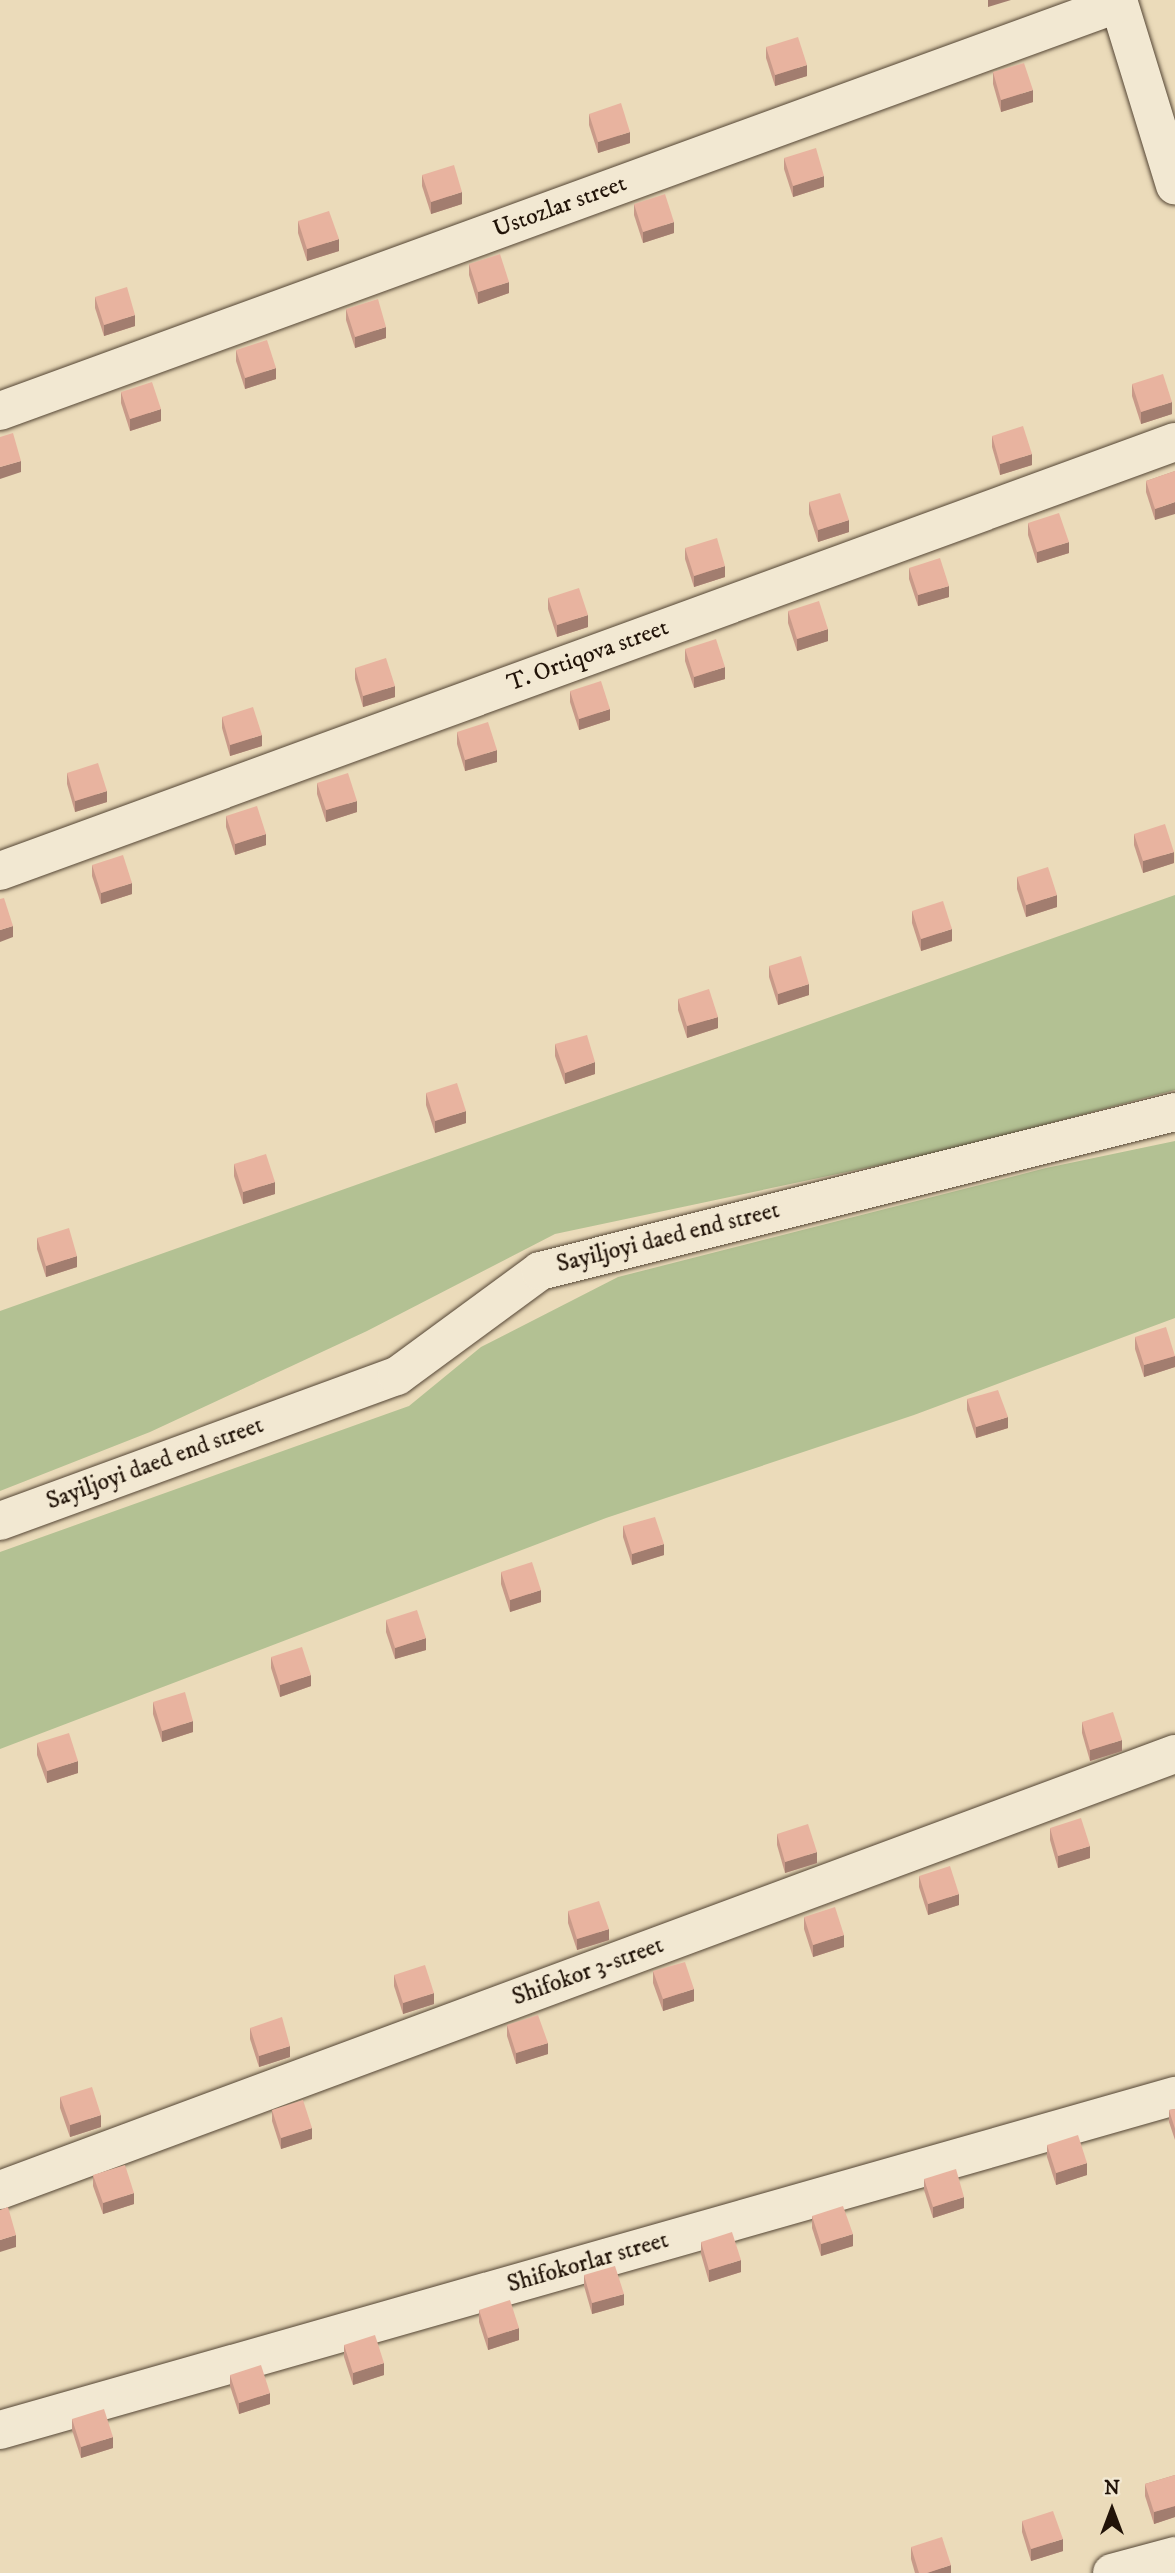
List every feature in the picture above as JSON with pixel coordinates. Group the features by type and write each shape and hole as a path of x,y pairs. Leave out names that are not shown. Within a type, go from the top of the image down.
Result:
{"street":[{"path":"1119,2 1175,185"},
{"name":"Ustozlar street","path":"0,411 1119,2"},
{"name":"T. Ortiqova street","path":"0,871 1175,442"},
{"name":"Sayiljoyi daed end street","path":"0,1521 397,1376 540,1270 1175,1112"},
{"name":"Shifokor 3-street","path":"0,2190 1175,1754"},
{"name":"Shifokorlar street","path":"0,2430 1175,2096"},
{"path":"1112,2573 1175,2556"}],"green space":[{"path":"1175,895 1175,1090 946,1151 555,1234 367,1331 150,1432 0,1491 0,1311"},
{"path":"1175,1141 1175,1318 914,1415 606,1518 0,1749 0,1552 409,1406 481,1347 618,1277 1046,1168"}],"building":[{"path":"798,37 807,65 775,75 766,47"},
{"path":"1024,63 1033,90 1001,100 993,72"},
{"path":"621,103 630,132 598,142 589,114"},
{"path":"816,148 824,176 793,186 784,158"},
{"path":"454,165 462,192 431,202 422,175"},
{"path":"665,194 674,222 643,232 634,204"},
{"path":"329,211 339,239 307,249 298,221"},
{"path":"500,254 509,282 478,292 469,264"},
{"path":"127,287 135,315 104,325 95,297"},
{"path":"378,299 386,327 355,337 346,309"},
{"path":"267,340 276,368 245,378 236,350"},
{"path":"1163,374 1172,402 1141,412 1132,384"},
{"path":"152,382 161,409 130,419 121,392"},
{"path":"1023,426 1032,454 1000,464 992,436"},
{"path":"13,433 21,461 0,467 0,437"},
{"path":"1175,471 1175,502 1155,509 1146,481"},
{"path":"840,493 849,520 818,530 809,502"},
{"path":"1059,513 1069,542 1037,552 1028,523"},
{"path":"717,538 725,566 694,576 685,548"},
{"path":"940,558 949,586 918,595 909,568"},
{"path":"579,588 588,615 557,625 548,598"},
{"path":"819,601 828,629 797,639 788,611"},
{"path":"716,639 725,667 694,677 685,649"},
{"path":"386,658 395,686 363,696 355,668"},
{"path":"601,681 610,709 579,719 570,691"},
{"path":"253,707 262,735 230,745 222,717"},
{"path":"488,722 497,750 465,760 457,732"},
{"path":"98,763 107,791 75,801 67,773"},
{"path":"348,773 357,801 326,810 317,783"},
{"path":"257,806 266,834 235,844 226,816"},
{"path":"1165,824 1174,852 1143,861 1134,834"},
{"path":"123,855 132,883 101,893 92,865"},
{"path":"1048,867 1057,895 1026,905 1017,877"},
{"path":"4,898 13,926 0,930 0,899"},
{"path":"943,901 952,929 921,939 912,911"},
{"path":"801,956 809,984 778,994 769,966"},
{"path":"709,989 718,1017 687,1026 678,999"},
{"path":"587,1035 595,1062 565,1073 555,1044"},
{"path":"457,1083 466,1111 435,1121 426,1093"},
{"path":"266,1154 275,1182 243,1192 234,1164"},
{"path":"69,1228 77,1256 46,1266 37,1238"},
{"path":"1166,1327 1175,1356 1144,1365 1135,1337"},
{"path":"998,1390 1008,1417 976,1427 967,1399"},
{"path":"655,1517 664,1544 632,1554 623,1526"},
{"path":"532,1562 541,1590 510,1600 501,1572"},
{"path":"417,1610 426,1638 395,1648 386,1620"},
{"path":"302,1647 311,1675 280,1685 271,1657"},
{"path":"185,1692 193,1721 162,1731 153,1702"},
{"path":"1113,1712 1122,1740 1090,1750 1082,1722"},
{"path":"69,1733 78,1761 47,1771 37,1743"},
{"path":"1081,1818 1090,1846 1058,1856 1050,1828"},
{"path":"808,1824 817,1852 785,1862 777,1834"},
{"path":"950,1866 959,1894 928,1904 919,1876"},
{"path":"599,1901 609,1929 577,1939 568,1911"},
{"path":"835,1907 844,1935 813,1945 804,1917"},
{"path":"685,1962 694,1989 663,1999 653,1971"},
{"path":"425,1965 434,1993 403,2003 394,1975"},
{"path":"538,2015 548,2043 516,2053 507,2025"},
{"path":"282,2017 290,2046 259,2056 250,2028"},
{"path":"92,2087 101,2115 70,2125 60,2097"},
{"path":"303,2100 312,2128 281,2138 272,2110"},
{"path":"1175,2109 1175,2129 1169,2110"},
{"path":"1078,2135 1087,2163 1056,2173 1047,2145"},
{"path":"125,2165 134,2193 103,2203 93,2175"},
{"path":"956,2169 964,2197 933,2207 924,2179"},
{"path":"843,2206 853,2234 821,2244 812,2216"},
{"path":"8,2207 16,2235 0,2240 0,2210"},
{"path":"732,2232 741,2260 709,2270 701,2242"},
{"path":"615,2266 624,2294 592,2303 584,2275"},
{"path":"510,2300 519,2328 488,2338 479,2310"},
{"path":"375,2335 384,2363 353,2373 344,2345"},
{"path":"261,2365 270,2393 239,2403 230,2375"},
{"path":"104,2409 113,2437 81,2447 72,2419"},
{"path":"1175,2475 1175,2506 1154,2512 1145,2484"},
{"path":"1053,2511 1063,2539 1031,2549 1022,2521"},
{"path":"942,2537 951,2565 919,2573 911,2547"}]}
